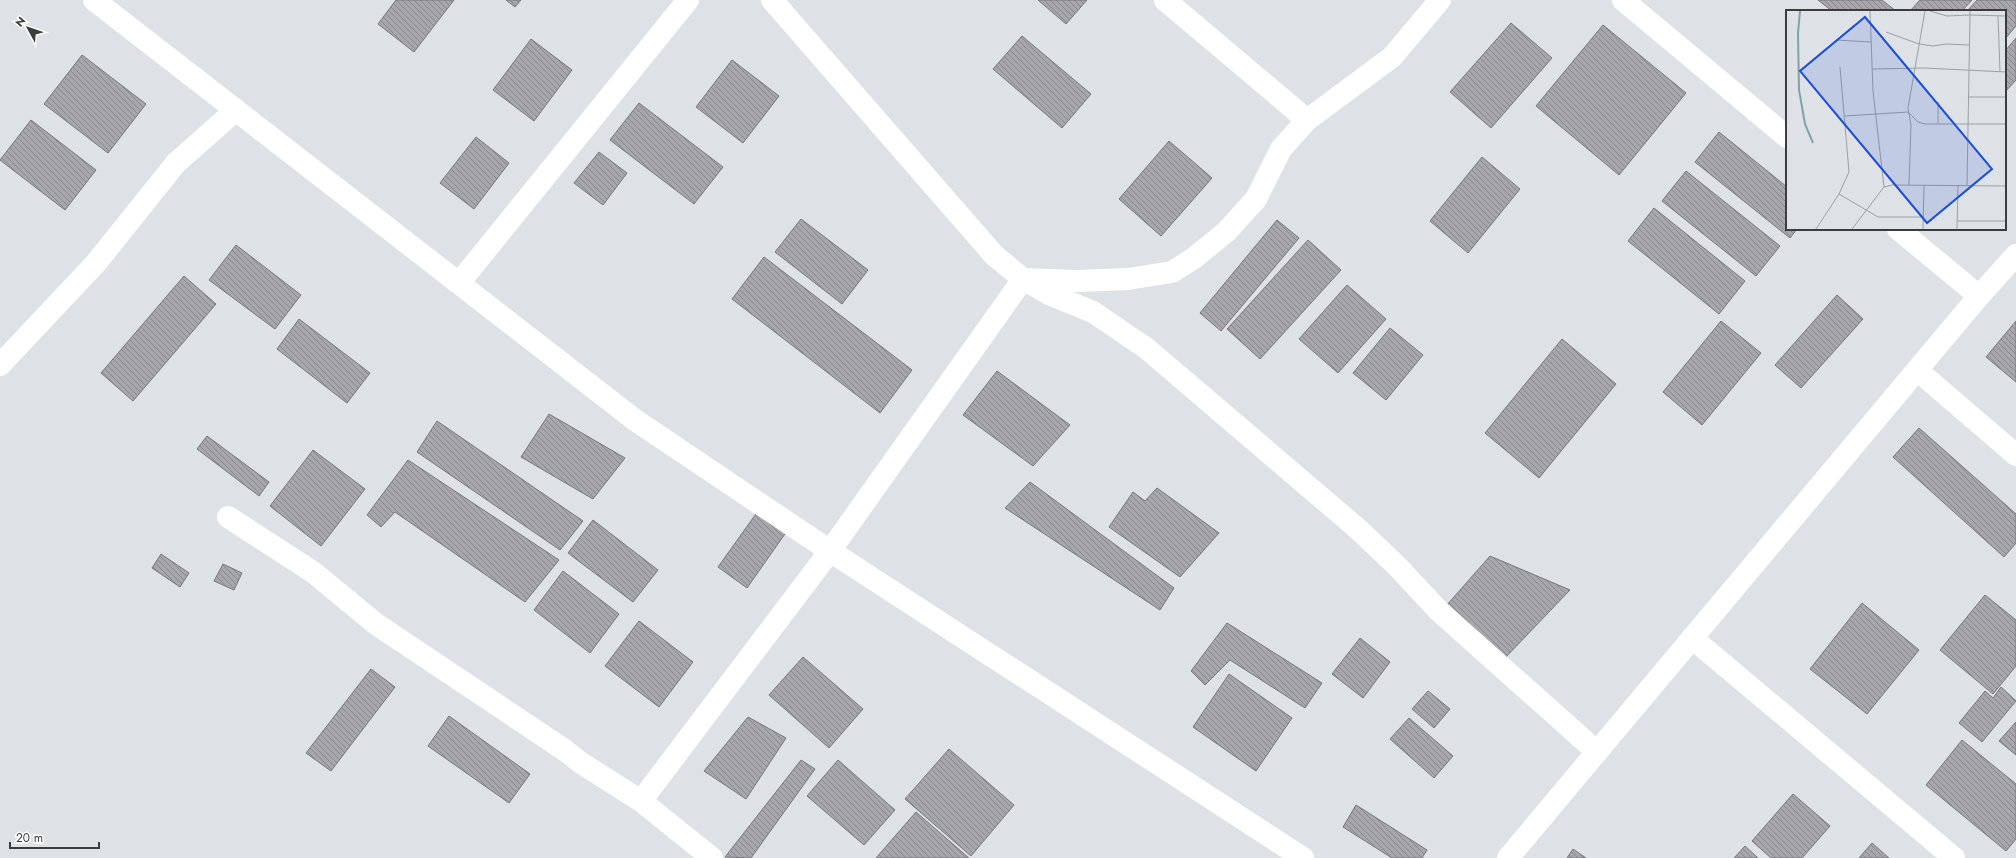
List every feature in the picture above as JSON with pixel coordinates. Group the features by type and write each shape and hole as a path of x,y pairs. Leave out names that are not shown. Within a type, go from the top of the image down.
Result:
{"street":[{"path":"94,0 635,420 830,551 1303,858"},
{"path":"459,283 688,0"},
{"path":"772,0 994,254 1023,279 1049,294 1093,312 1146,348 1358,529 1397,566 1439,612 1597,752"},
{"path":"1165,0 1307,120"},
{"path":"1023,279 1077,281 1128,279 1172,272 1194,258 1226,232 1256,199 1281,149 1307,120 1392,57 1440,0"},
{"path":"1623,0 1786,135"},
{"path":"0,365 96,263 176,163 236,110"},
{"path":"1899,230 1978,296"},
{"path":"1508,858 1978,296 2016,255"},
{"path":"641,801 830,551 1023,279"},
{"path":"1917,370 2016,455"},
{"path":"228,517 313,572 376,624 566,751 581,763 641,801 712,858"},
{"path":"1692,638 1946,856"}],"building":[{"path":"396,0 454,0 414,52 378,24"},
{"path":"506,0 521,0 515,7"},
{"path":"1038,0 1087,0 1066,24"},
{"path":"1818,0 1882,0 1895,10 1831,10"},
{"path":"1920,0 1972,0 1963,10 1911,10"},
{"path":"1977,0 2016,0 2016,26 2006,38 2006,10 1968,10"},
{"path":"1511,23 1552,58 1491,128 1450,92"},
{"path":"1603,25 1686,93 1619,175 1536,106"},
{"path":"1022,36 1091,94 1062,128 993,69"},
{"path":"2016,38 2016,80 2006,91 2006,50"},
{"path":"531,39 572,70 534,121 493,90"},
{"path":"82,55 146,104 108,153 44,104"},
{"path":"732,60 779,96 743,143 696,107"},
{"path":"639,103 723,167 694,204 610,140"},
{"path":"31,120 96,170 65,210 0,160"},
{"path":"1719,132 1786,186 1786,230 1796,230 1790,238 1695,162"},
{"path":"476,137 509,163 474,209 440,183"},
{"path":"1169,141 1212,178 1161,236 1119,199"},
{"path":"599,152 627,173 603,205 574,183"},
{"path":"1482,157 1520,189 1468,253 1430,221"},
{"path":"1686,171 1780,246 1756,276 1662,201"},
{"path":"1654,208 1745,281 1719,314 1628,241"},
{"path":"801,219 868,270 842,304 775,252"},
{"path":"1277,220 1299,238 1221,331 1200,313"},
{"path":"1308,240 1341,270 1260,359 1227,329"},
{"path":"236,245 301,295 275,329 209,280"},
{"path":"764,257 912,370 880,413 732,299"},
{"path":"184,276 216,304 133,401 101,373"},
{"path":"1347,285 1386,319 1338,373 1299,339"},
{"path":"1837,295 1863,319 1801,388 1775,365"},
{"path":"299,319 370,373 347,403 277,349"},
{"path":"1721,321 1761,353 1702,425 1663,392"},
{"path":"2016,321 2016,382 1986,357"},
{"path":"1390,328 1423,355 1386,400 1353,373"},
{"path":"1562,339 1616,384 1539,478 1485,433"},
{"path":"997,371 1070,425 1033,466 963,415"},
{"path":"549,414 625,458 593,499 521,457"},
{"path":"437,421 583,521 560,550 417,452"},
{"path":"1919,428 2016,514 2016,543 2004,557 1893,457"},
{"path":"207,436 269,482 259,496 197,449"},
{"path":"313,450 365,489 321,546 270,506"},
{"path":"408,460 559,560 525,602 395,512 381,527 367,515"},
{"path":"1030,482 1174,588 1160,610 1005,508"},
{"path":"1157,488 1219,533 1180,577 1109,527 1133,492 1145,501"},
{"path":"758,511 787,531 747,588 718,567"},
{"path":"593,520 658,570 633,602 568,553"},
{"path":"161,554 189,573 180,587 152,568"},
{"path":"1490,556 1570,590 1504,659 1446,606"},
{"path":"223,564 242,573 234,590 214,581"},
{"path":"563,571 619,614 590,653 534,610"},
{"path":"1985,595 2016,620 2016,666 1993,694 1940,650"},
{"path":"1862,603 1919,650 1867,714 1810,669"},
{"path":"639,621 693,662 659,707 605,666"},
{"path":"1227,623 1322,683 1305,708 1230,660 1205,685 1191,671"},
{"path":"1360,638 1390,662 1363,698 1332,674"},
{"path":"803,657 863,709 829,748 769,695"},
{"path":"371,669 395,687 331,771 306,753"},
{"path":"1229,674 1292,718 1256,771 1193,727"},
{"path":"2001,687 2016,701 1982,742 1959,723 1985,691 1993,698"},
{"path":"1428,691 1450,709 1434,728 1412,709"},
{"path":"449,716 530,774 509,803 428,746"},
{"path":"748,717 786,738 746,799 704,771"},
{"path":"1409,718 1453,756 1434,778 1390,739"},
{"path":"2016,722 2016,755 1999,741"},
{"path":"1962,740 2016,784 2016,839 2006,851 1926,785"},
{"path":"949,749 1014,805 971,856 905,799"},
{"path":"801,760 815,769 751,858 725,857"},
{"path":"838,760 895,810 864,845 807,796"},
{"path":"1793,794 1830,826 1802,858 1771,858 1752,841"},
{"path":"1356,805 1427,850 1422,858 1392,858 1343,827"},
{"path":"916,812 969,858 876,858"},
{"path":"1872,843 1889,858 1859,858"},
{"path":"1745,846 1758,858 1734,858"},
{"path":"1573,849 1586,858 1567,858"}]}
